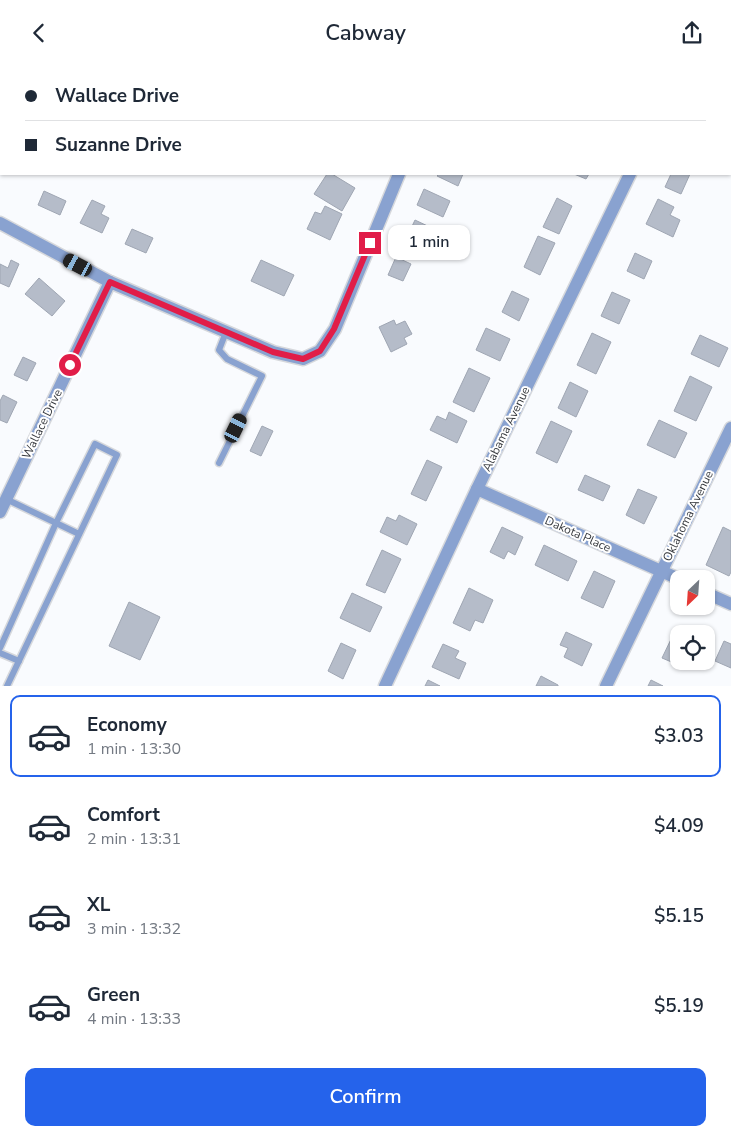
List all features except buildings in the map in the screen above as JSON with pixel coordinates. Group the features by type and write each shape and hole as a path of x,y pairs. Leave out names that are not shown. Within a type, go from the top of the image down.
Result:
{"street":[{"path":"0,223 110,282 273,352 303,359 320,351 334,329 399,175"},
{"name":"Alabama Avenue","path":"385,686 477,489 630,175"},
{"name":"Wallace Drive","path":"0,512 110,282"},
{"name":"Oklahoma Avenue","path":"606,686 731,428"},
{"name":"Dakota Place","path":"477,489 670,575"},
{"path":"715,597 731,605"}],"lane":[{"path":"220,463 262,376 227,359 219,350 226,332"},
{"path":"0,648 56,523 95,444 118,455 18,661 8,686"},
{"path":"6,499 79,534"},
{"path":"0,653 18,661"}],"route":[{"path":"70,365 110,282 273,352 303,359 320,351 334,329 370,243"}]}
